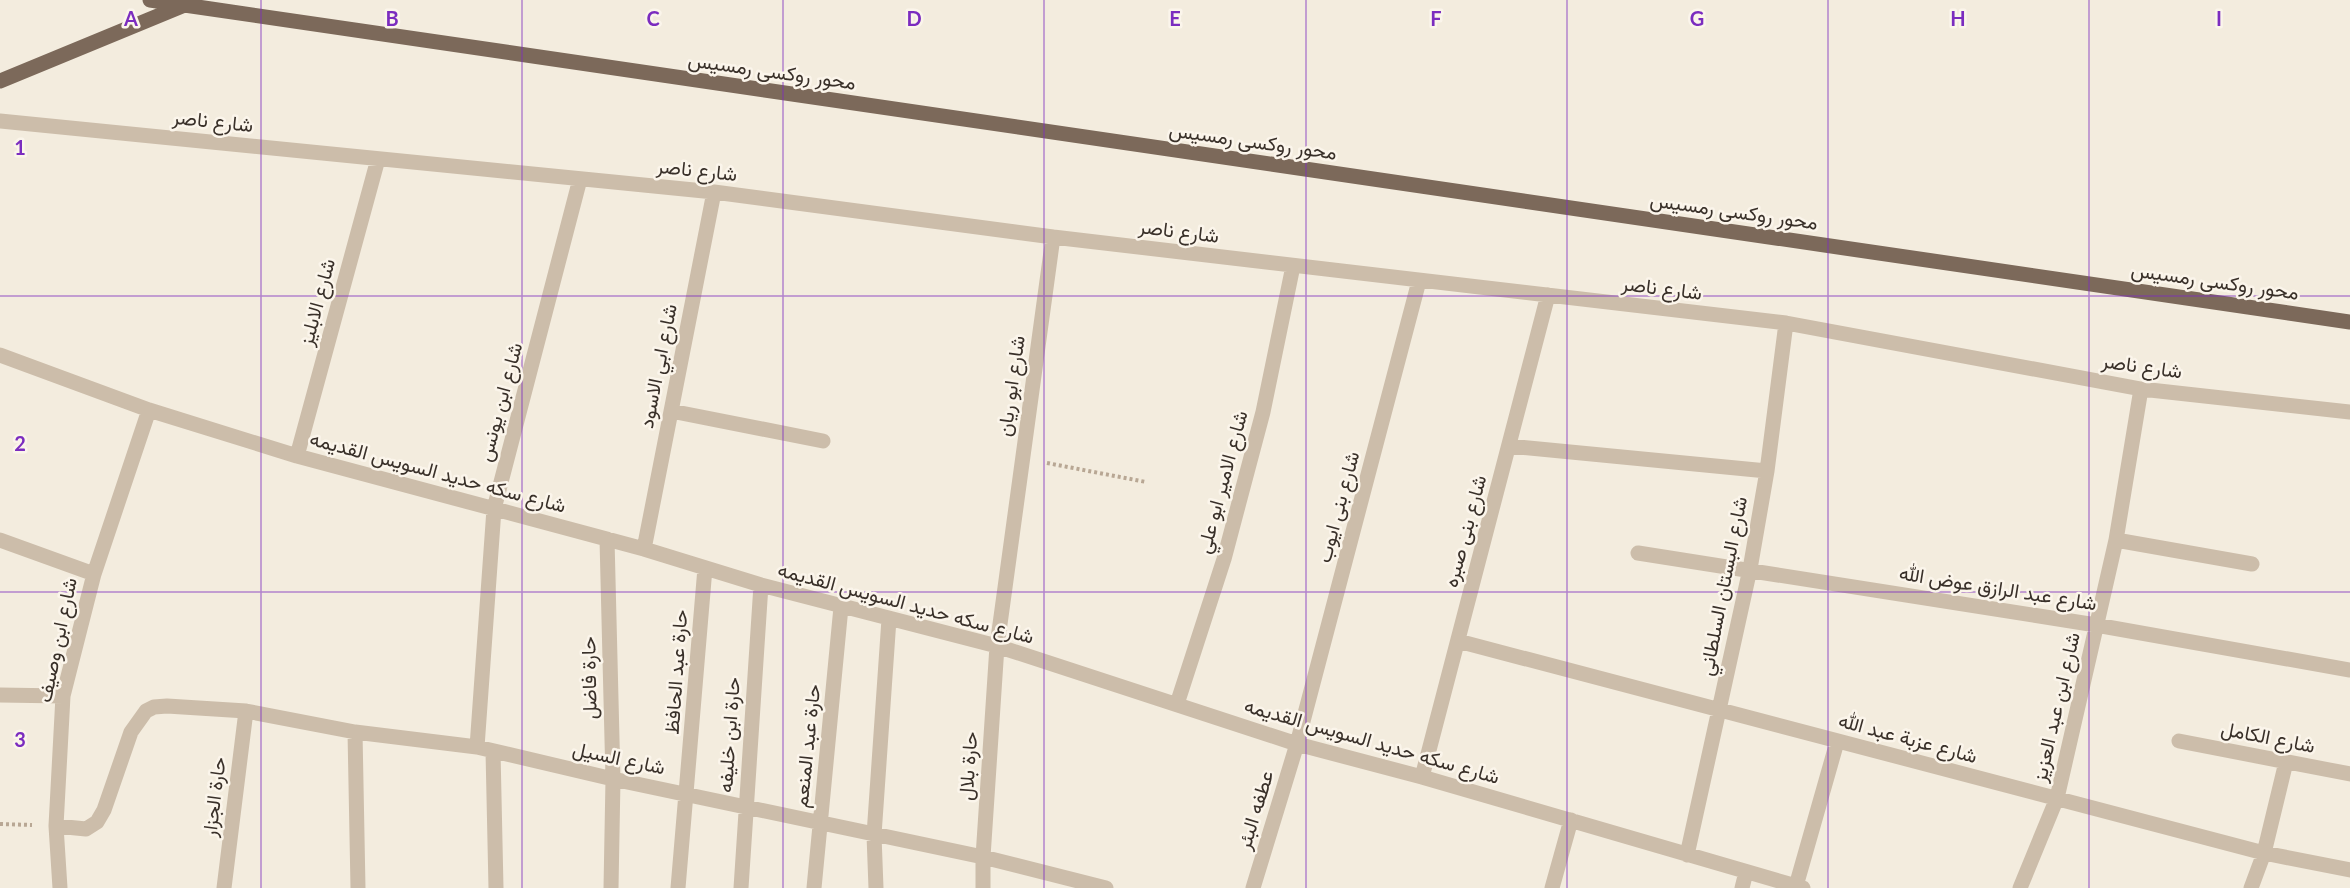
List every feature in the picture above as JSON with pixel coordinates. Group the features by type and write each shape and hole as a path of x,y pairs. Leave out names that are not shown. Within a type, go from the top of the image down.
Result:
{"main road":[{"name":"محور روكسى رمسيس","path":"150,0 2350,322"},
{"path":"0,81 182,6"}],"street":[{"name":"شارع ناصر","path":"0,122 714,192 1053,237 1786,323 2141,389 2350,412"},
{"name":"شارع الابليز","path":"297,456 378,159"},
{"name":"شارع ابن يونس","path":"477,747 494,509 580,179"},
{"name":"شارع ابي الاسود","path":"644,549 714,192"},
{"name":"شارع ابو ريان","path":"997,646 1053,237"},
{"name":"شارع الامير ابو علي","path":"1177,705 1224,559 1263,412 1293,266"},
{"name":"شارع بنى ايوب","path":"1297,744 1419,281"},
{"name":"شارع بنى صبره","path":"1422,777 1548,296"},
{"name":"شارع البستان السلطاني","path":"1687,855 1750,569 1767,471 1786,323"},
{"name":"شارع سكه حديد السويس القديمه","path":"0,355 149,410 297,456 644,549 841,607 997,646 1297,744 1422,777 1799,887"},
{"name":"شارع ابن عبد العزيز","path":"2019,888 2057,798 2116,540 2141,389"},
{"name":"شارع ابن وصيف","path":"60,888 56,826 63,696 93,574 149,410"},
{"path":"671,411 823,441"},
{"path":"1509,446 1767,471"},
{"name":"حارة فاضل","path":"607,539 613,779 611,888"},
{"path":"0,540 93,574"},
{"path":"2116,540 2252,564"},
{"name":"شارع عبد الرازق عوض الله","path":"1638,553 2096,625 2350,670"},
{"name":"حارة عبد الحافظ","path":"678,888 705,567"},
{"name":"حارة ابن خليفه","path":"741,888 761,585"},
{"name":"حارة عبد المنعم","path":"814,888 841,607"},
{"path":"876,888 874,835 889,619"},
{"name":"شارع عزبة عبد الله","path":"1458,641 2264,853 2350,870"},
{"name":"حارة بلال","path":"983,888 997,646"},
{"path":"0,695 63,696"},
{"name":"شارع السيل","path":"56,826 86,828 97,822 104,810 130,732 146,711 154,707 168,706 246,711 355,732 477,747 820,824 983,857 1106,888"},
{"name":"حارة الجزار","path":"224,888 246,711"},
{"path":"355,732 358,888"},
{"name":"شارع الكامل","path":"2179,741 2350,774"},
{"path":"1799,887 1837,742"},
{"name":"عطفه البئر","path":"1253,888 1297,744"},
{"path":"493,751 496,888"},
{"path":"2251,888 2264,853 2286,762"},
{"path":"1552,888 1571,820"},
{"path":"1742,888 1746,872"}],"path":[{"path":"1023,458 1146,482"}]}
